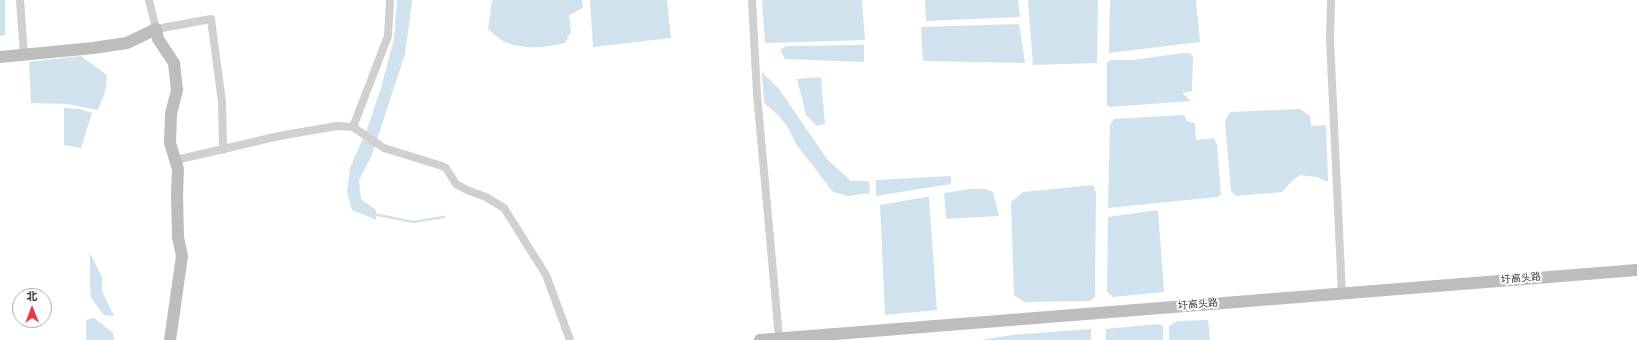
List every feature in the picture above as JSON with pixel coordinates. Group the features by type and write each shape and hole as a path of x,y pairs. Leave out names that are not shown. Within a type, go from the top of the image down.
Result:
{"street":[{"path":"20,0 24,54"},
{"path":"149,0 158,39 174,63 177,90 171,114 170,143 178,169 178,237 182,256 170,340"},
{"path":"353,127 388,36 390,0"},
{"path":"752,0 757,94 779,338"},
{"path":"1331,0 1330,40 1342,294"},
{"path":"0,57 93,48 127,43 156,29 211,19 222,102 223,150"},
{"path":"176,160 279,136 337,126 353,127 384,148 442,166 446,168 456,184 486,197 504,208 546,275 570,340"},
{"name":"圩高头路","path":"760,340 1637,270"}],"water":[{"path":"0,0 5,0 5,35 0,36"},
{"path":"397,0 412,0 405,54 372,155 359,180 361,199 376,210 376,220 352,210 347,192 350,168 367,129 381,88 394,39"},
{"path":"492,0 582,0 583,8 569,15 571,32 565,43 542,47 526,47 503,41 488,29"},
{"path":"590,0 667,0 671,38 593,47"},
{"path":"762,0 862,0 865,40 765,43"},
{"path":"925,0 1018,0 1020,17 926,21"},
{"path":"1028,0 1098,0 1097,63 1033,65"},
{"path":"1110,0 1196,0 1200,42 1109,53"},
{"path":"1018,24 1020,28 1025,63 923,61 921,27"},
{"path":"864,45 864,62 785,59 780,50 786,46"},
{"path":"1190,53 1193,57 1192,91 1182,93 1191,101 1109,107 1107,105 1107,63 1110,60 1132,60"},
{"path":"81,56 107,75 105,92 98,110 67,104 31,103 29,62"},
{"path":"762,72 779,89 827,159 851,181 869,181 870,193 848,196 833,192 796,144 789,129 779,116 764,103"},
{"path":"821,77 825,124 817,126 806,115 797,79"},
{"path":"64,108 80,109 92,113 81,148 64,145"},
{"path":"1300,109 1310,116 1311,126 1326,125 1328,182 1317,177 1300,175 1282,192 1236,196 1231,191 1225,121 1230,112"},
{"path":"1184,115 1187,121 1195,123 1196,140 1214,138 1217,145 1221,195 1217,197 1108,208 1110,125 1114,119"},
{"path":"951,176 951,184 876,196 876,180"},
{"path":"1093,185 1096,192 1095,297 1091,301 1024,302 1014,295 1011,202 1023,192"},
{"path":"970,189 985,189 993,192 999,216 946,219 944,193"},
{"path":"929,197 937,310 885,315 880,205"},
{"path":"1158,210 1164,292 1113,297 1107,292 1108,217"},
{"path":"90,253 102,277 102,291 114,316 104,315 91,298"},
{"path":"94,318 113,333 114,340 86,340 86,320"},
{"path":"1208,320 1210,340 1169,340 1169,326 1178,321"},
{"path":"1157,324 1163,326 1163,340 1106,340 1106,329"},
{"path":"1091,329 1091,340 980,340 1012,335"}],"waterway":[{"path":"373,214 413,222 444,217"}]}
